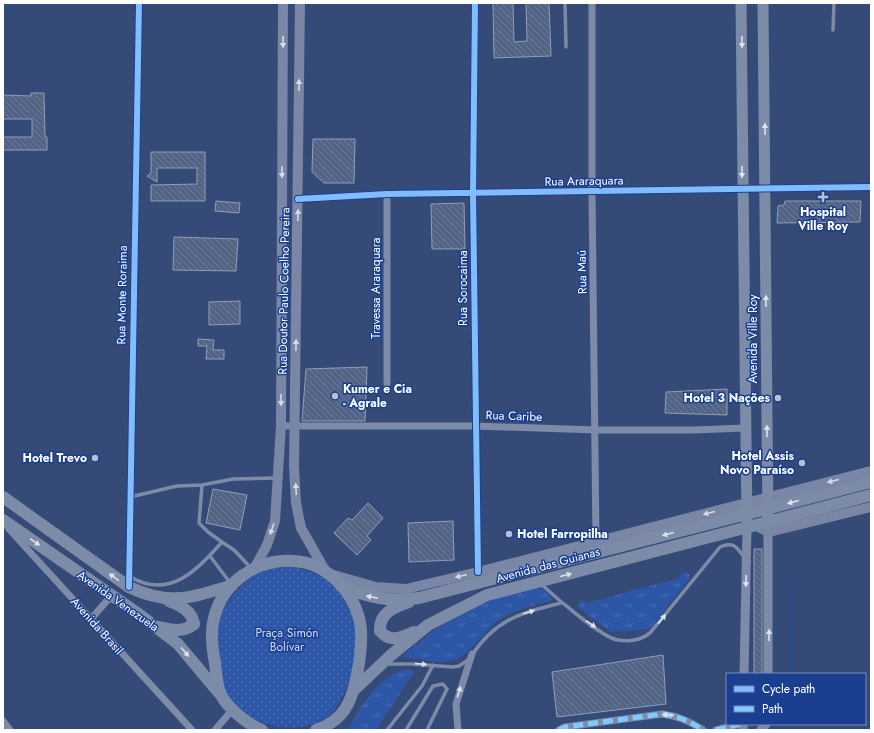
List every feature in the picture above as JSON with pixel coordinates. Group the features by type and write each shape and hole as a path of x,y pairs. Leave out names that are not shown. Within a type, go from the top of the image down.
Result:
{"highway":[{"name":"Avenida das Guianas","path":"345,582 365,596 380,599 400,600 419,598 746,508 871,482"},
{"name":"Avenida das Guianas","path":"353,691 428,625 487,595 760,527 871,495"},
{"name":"Avenida Venezuela","path":"3,497 129,582 144,595 179,600 230,585"},
{"name":"Avenida Venezuela","path":"3,520 112,595 178,644 235,711"},
{"path":"222,696 213,652 212,635 214,618 223,596 230,585 253,568 274,561 294,561 313,565 345,582 360,618 362,643 353,691 345,709 332,730"},
{"path":"419,598 400,605 384,615 379,622 380,631 384,636 393,639 402,638 428,625"},
{"path":"154,626 180,631 187,629 194,624 193,617 189,612 166,599"},
{"path":"316,730 327,726 345,709"},
{"path":"235,711 243,730"},
{"path":"235,711 254,727 262,730"}],"main road":[{"name":"Rua Doutor Paulo Coelho Pereira","path":"253,568 267,545 275,521 279,478 281,426 283,3"},
{"name":"Rua Doutor Paulo Coelho Pereira","path":"300,3 296,427 294,466 296,503 301,528 328,573"},
{"name":"Avenida Ville Roy","path":"741,3 746,508 760,527"},
{"name":"Avenida Ville Roy","path":"760,527 768,504 763,3"},
{"name":"Avenida das Guianas","path":"768,504 871,471"},
{"name":"Avenida das Guianas","path":"760,527 871,507"},
{"name":"Avenida das Guianas","path":"345,582 376,587 406,589 596,541 746,508"}],"street":[{"name":"Rua Monte Roraima","path":"129,582 129,497 139,3"},
{"name":"Rua Sorocaima","path":"475,3 473,193 478,572"},
{"name":"Rua Maú","path":"592,3 592,192 596,430 596,541"},
{"name":"Rua Araraquara","path":"298,199 387,194 742,189 765,190 871,187"},
{"name":"Travessa Araraquara","path":"387,194 387,383"},
{"name":"Rua Caribe","path":"281,426 475,426 596,430 694,430 746,428"},
{"name":"Avenida Brasil","path":"3,523 192,730"},
{"name":"Avenida Ville Roy","path":"744,673 747,561 760,527"},
{"name":"Avenida Ville Roy","path":"760,527 768,673"},
{"path":"91,619 112,595"},
{"path":"458,730 456,704 472,654"},
{"path":"215,730 235,711"},
{"path":"559,730 565,727 662,714 675,716 686,720 703,730"},
{"path":"3,721 10,730"},
{"path":"716,730 738,725"}],"lane":[{"path":"565,3 566,47"},
{"path":"834,3 834,30"},
{"path":"129,497 177,486 202,485 233,479 279,478"},
{"path":"202,485 199,523 208,532 234,550 253,568"},
{"path":"129,582 151,586 174,583 189,575 210,556 222,542"},
{"path":"539,582 561,603 614,639 631,641 643,638 650,633 716,550 720,547 729,544 736,546 747,561"},
{"path":"210,556 230,585"},
{"path":"382,664 459,666 465,663 487,636 504,622 532,610 561,603"},
{"path":"387,730 422,686 433,665"},
{"path":"406,730 433,686 442,684 447,689 427,730"}],"green space":[{"name":"Praça Simón Bolívar","path":"289,566 317,574 335,586 346,599 352,613 356,629 356,645 350,678 338,706 321,721 311,725 300,727 278,727 257,721 231,702 223,682 216,631 222,613 239,588 254,575 265,570"},
{"path":"683,572 689,574 690,578 650,629 611,632 578,607 581,600 587,603 679,578"},
{"path":"540,586 553,600 505,616 493,625 464,655 457,659 439,662 402,657 423,639 457,615 495,598"},
{"path":"407,669 415,671 376,730 347,730 371,693 387,678"}],"building":[{"path":"493,3 513,3 514,42 527,41 526,3 549,3 551,56 494,58"},
{"path":"31,93 44,93 45,137 47,137 47,150 3,150 3,137 32,137 32,119 3,119 3,95 31,96"},
{"path":"313,139 355,139 354,183 324,183 312,172"},
{"path":"151,152 205,152 205,201 151,201 151,185 197,184 197,168 157,168 157,182 147,176 151,173"},
{"path":"216,201 240,203 239,213 215,211"},
{"path":"785,201 861,201 860,222 777,223 778,206 784,205"},
{"path":"464,203 465,249 432,249 431,204"},
{"path":"174,237 238,239 236,271 173,270"},
{"path":"240,301 240,324 209,325 209,302"},
{"path":"198,339 214,340 213,350 224,350 224,359 206,359 207,346 198,346"},
{"name":"Kumer e Cia - Agrale","path":"367,367 365,421 302,421 306,369"},
{"path":"727,389 727,415 665,413 666,392"},
{"path":"213,489 247,495 240,530 206,523"},
{"path":"368,503 383,518 367,536 371,540 357,555 334,533 348,518 352,520"},
{"path":"453,521 454,560 409,562 408,523"},
{"path":"754,549 762,549 762,673 754,673"},
{"path":"663,655 666,704 557,717 552,672"}],"waterway":[{"path":"791,673 793,587"},
{"path":"790,725 790,730"}],"marked path":[{"path":"559,730 565,727 662,714 683,719 703,730"},
{"path":"716,730 736,725"}],"cycle path":[{"path":"129,587 139,3"},
{"path":"475,3 473,193 478,572"},
{"path":"298,199 387,194 871,187"}],"place":[{"name":"Hospital Ville Roy","path":"823,197"},
{"name":"Kumer e Cia - Agrale","path":"335,396"},
{"name":"Hotel 3 Nações","path":"778,398"},
{"name":"Hotel Trevo","path":"95,458"},
{"name":"Hotel Assis Novo Paraíso","path":"802,463"},
{"name":"Hotel Farropilha","path":"509,534"}]}
